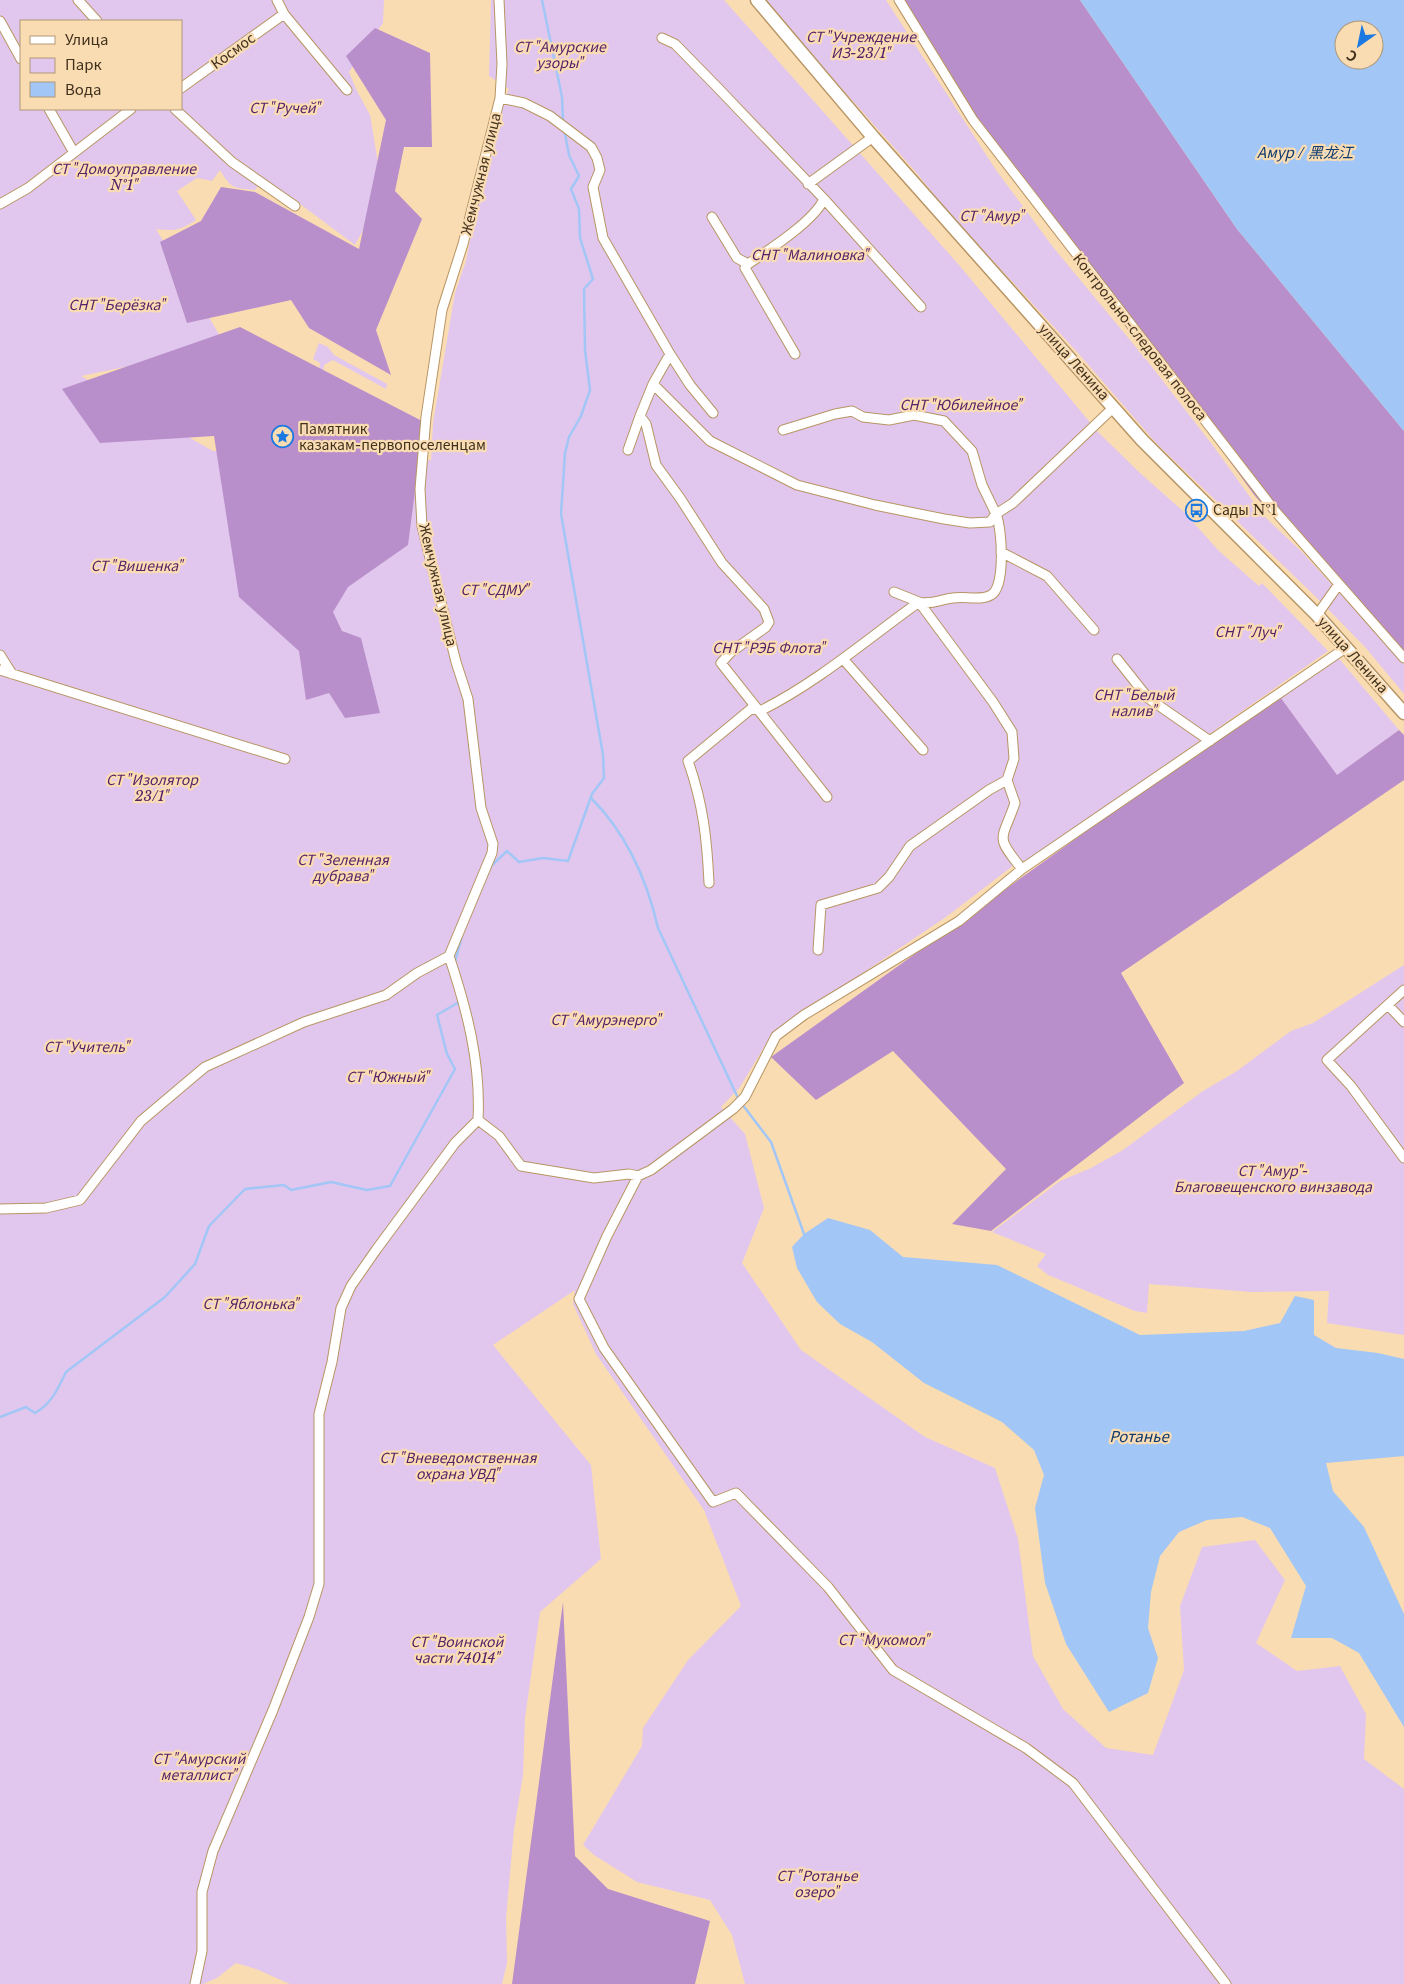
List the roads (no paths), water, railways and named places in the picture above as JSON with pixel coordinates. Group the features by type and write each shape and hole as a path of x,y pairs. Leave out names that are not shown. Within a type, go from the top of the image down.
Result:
{"street":[{"path":"78,0 96,20"},
{"path":"277,0 284,14 347,90"},
{"name":"Жемчужная улица","path":"448,956 492,853 493,844 481,808 468,699 456,662 422,526 420,489 426,417 442,310 466,235 500,98 502,64 499,0"},
{"name":"улица Ленина","path":"757,0 874,136 1142,440 1317,615 1404,713"},
{"name":"Контрольно-следовая полоса","path":"899,0 973,120 1275,511 1404,658"},
{"name":"Космос","path":"182,87 284,14"},
{"path":"0,21 20,57"},
{"path":"662,38 675,44 824,199 921,308"},
{"path":"500,98 524,103 557,121 592,147 600,170 593,187 603,238 670,354 690,385 713,413"},
{"path":"50,110 73,151"},
{"path":"0,204 28,188 73,151 130,110"},
{"path":"176,110 232,162 294,206"},
{"path":"808,184 874,136"},
{"path":"795,354 745,268 802,224 815,212 824,199"},
{"path":"712,217 737,258 748,264"},
{"path":"628,450 653,384 670,354"},
{"path":"653,384 710,441 797,485 875,506 955,521 990,522 996,514 1013,503 1114,406"},
{"path":"783,430 834,414 852,412 862,417 889,420 914,415 944,421 972,451 982,485 1001,526 998,588 994,594 987,598 960,597 926,604 894,592"},
{"path":"640,416 646,424 656,465 722,563 764,609 769,622 731,652 721,663 827,798"},
{"path":"1001,552 1047,576 1094,630"},
{"path":"1317,615 1339,584"},
{"path":"710,883 706,827 699,792 688,761 752,708 760,711 792,695 844,660 919,602"},
{"path":"919,602 994,702 1012,732 1014,759 1007,780 1016,803 1001,837 1004,847 1022,869"},
{"path":"1226,1984 1073,1783 1026,1748 893,1670 828,1587 736,1493 713,1502 604,1348 579,1299 607,1236 638,1176 700,1136 745,1097 776,1036 804,1015 960,921 1022,869 1347,647"},
{"path":"0,655 12,674"},
{"path":"1117,659 1148,698 1210,741"},
{"path":"844,660 923,750"},
{"path":"0,670 285,758"},
{"path":"818,950 821,905 878,888 910,846 989,790 1007,780"},
{"path":"0,1210 46,1208 80,1200 141,1121 205,1067 304,1022 386,995 417,973 448,956 463,1002 474,1046 479,1078 478,1120 455,1143 376,1250 351,1286 341,1308 332,1362 319,1414 319,1584 310,1617 213,1851 202,1892 202,1950 195,1984"},
{"path":"1404,990 1328,1060 1404,1158"},
{"path":"1388,1005 1404,1022"},
{"path":"478,1120 500,1136 521,1166 594,1178 629,1174 638,1176"}],"water":[{"name":"Амур / 黑龙江","path":"1080,0 1404,0 1404,431 1237,229"},
{"name":"Ротанье","path":"828,1218 870,1230 903,1257 997,1265 1140,1335 1244,1331 1280,1323 1295,1296 1314,1300 1314,1335 1336,1348 1378,1353 1404,1359 1404,1456 1326,1463 1333,1491 1364,1527 1404,1614 1404,1727 1359,1653 1332,1638 1291,1638 1306,1586 1270,1528 1242,1517 1207,1520 1179,1532 1160,1556 1151,1592 1148,1628 1158,1658 1148,1693 1109,1712 1066,1644 1045,1583 1035,1508 1044,1475 1034,1450 1002,1422 924,1383 872,1342 840,1324 817,1302 797,1268 792,1247 804,1234"}],"waterway":[{"path":"542,0 562,97 563,122"},
{"path":"491,866 507,851 519,862 543,858 568,861 592,794 604,778 603,755 561,514 565,453 569,437 581,416 590,390 585,350 584,289 593,279 580,238 579,209 571,189 579,176 569,155 564,129"},
{"path":"591,798 615,826 634,858 648,892 658,928 739,1100"},
{"path":"455,962 462,936"},
{"path":"0,1417 26,1407 35,1413 41,1409 54,1396 66,1372 165,1297 195,1264 209,1226 245,1189 284,1185 291,1190 331,1182 367,1190 390,1186 455,1069 447,1054 437,1015 459,1002"},
{"path":"742,1104 771,1142 804,1234"}],"place":[{"name":"Памятник казакам-первопоселенцам","path":"283,437"},
{"name":"Сады №1","path":"1197,510"}],"park label":[{"name":"СТ \"Учреждение ИЗ-23/1\"","path":"861,46"},
{"name":"СТ \"Амурские узоры\"","path":"560,56"},
{"name":"СТ \"Ручей\"","path":"285,108"},
{"name":"СТ \"Домоуправление №1\"","path":"124,177"},
{"name":"СТ \"Амур\"","path":"992,216"},
{"name":"СНТ \"Малиновка\"","path":"810,255"},
{"name":"СНТ \"Берёзка\"","path":"117,305"},
{"name":"СНТ \"Юбилейное\"","path":"961,405"},
{"name":"СТ \"Вишенка\"","path":"137,566"},
{"name":"СТ \"СДМУ\"","path":"495,590"},
{"name":"СНТ \"Луч\"","path":"1248,632"},
{"name":"СНТ \"РЭБ Флота\"","path":"769,648"},
{"name":"СНТ \"Белый налив\"","path":"1134,704"},
{"name":"СТ \"Изолятор 23/1\"","path":"152,788"},
{"name":"СТ \"Зеленная дубрава\"","path":"343,868"},
{"name":"СТ \"Амурэнерго\"","path":"606,1020"},
{"name":"СТ \"Учитель\"","path":"87,1047"},
{"name":"СТ \"Южный\"","path":"388,1077"},
{"name":"СТ \"Амур\"- Благовещенского винзавода","path":"1273,1180"},
{"name":"СТ \"Яблонька\"","path":"251,1304"},
{"name":"СТ \"Вневедомственная охрана УВД\"","path":"458,1466"},
{"name":"СТ \"Мукомол\"","path":"884,1640"},
{"name":"СТ \"Воинской части 74014\"","path":"457,1650"},
{"name":"СТ \"Амурский металлист\"","path":"199,1768"},
{"name":"СТ \"Ротанье озеро\"","path":"817,1884"}]}
